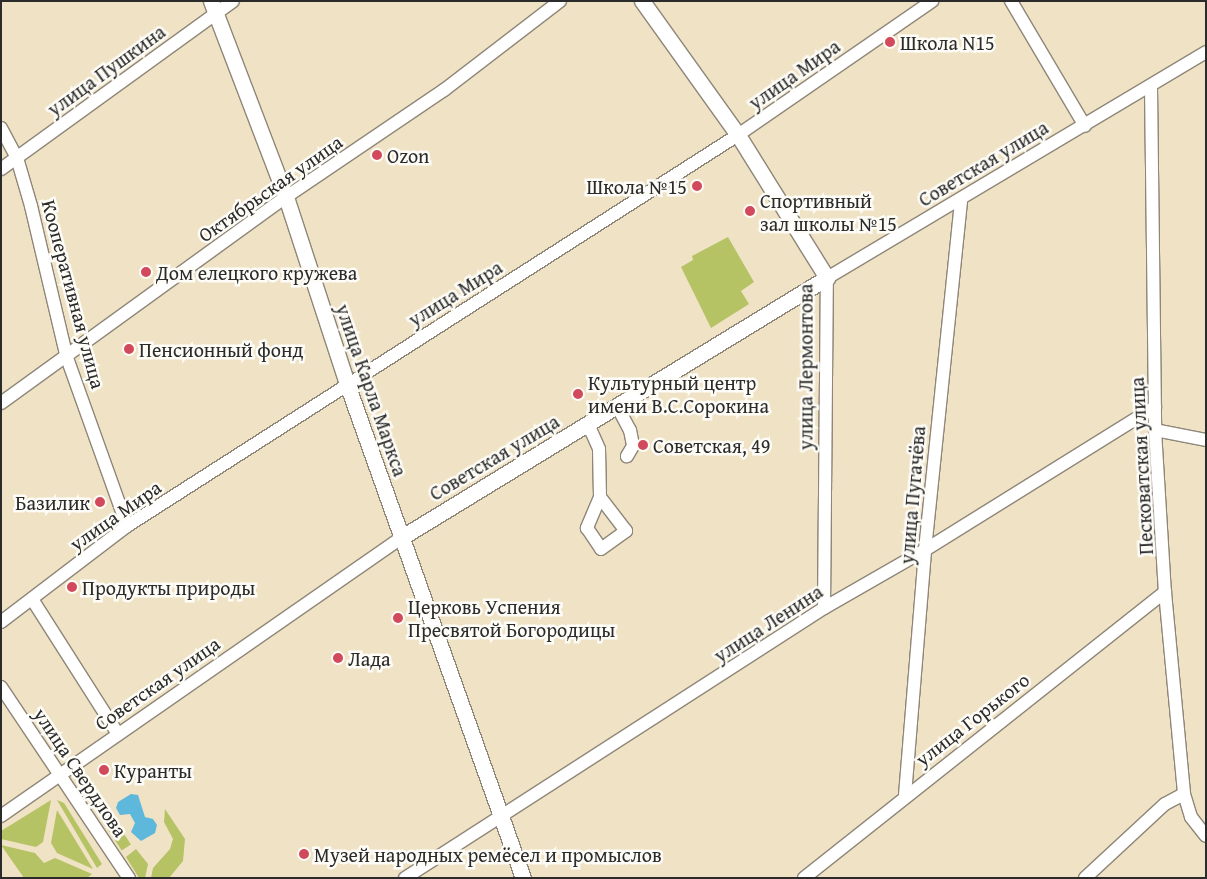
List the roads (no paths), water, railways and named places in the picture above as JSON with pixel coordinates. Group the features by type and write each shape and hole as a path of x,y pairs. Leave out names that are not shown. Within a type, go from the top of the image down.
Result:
{"main road":[{"name":"улица Лермонтова","path":"642,1 738,135 827,278"},
{"name":"улица Карла Маркса","path":"213,8 286,197 347,384 523,878"},
{"name":"Советская улица","path":"402,537 827,278"}],"street":[{"name":"улица Пушкина","path":"1,169 213,8 232,1"},
{"name":"Октябрьская улица","path":"1,403 67,358 286,197 444,90 560,1"},
{"name":"улица Мира","path":"1,622 127,526 738,135 932,1"},
{"path":"1011,1 1085,126"},
{"name":"Советская улица","path":"827,278 1151,87 1206,52"},
{"name":"Песковатская улица","path":"1151,87 1155,430 1165,592 1184,794 1191,817 1206,836"},
{"name":"Кооперативная улица","path":"1,128 17,158 67,358 127,526"},
{"name":"улица Пугачёва","path":"905,795 925,550 961,200"},
{"name":"улица Лермонтова","path":"824,608 827,278"},
{"path":"617,406 633,446 627,456"},
{"name":"улица Ленина","path":"405,878 502,818 824,608 925,550 1156,407"},
{"path":"588,424 599,449 600,497"},
{"path":"1155,430 1206,440"},
{"name":"Советская улица","path":"1,816 402,537"},
{"name":"улица Горького","path":"804,878 905,795 1165,592"},
{"path":"32,598 118,734"},
{"name":"улица Свердлова","path":"1,687 129,878"},
{"path":"1085,878 1165,804 1184,794"}],"water":[{"path":"131,794 138,795 145,817 153,819 157,825 155,833 141,841 131,832 135,823 130,814 120,815 116,808 118,802"}],"place":[{"name":"Школа N15","path":"890,42"},
{"name":"Ozon","path":"377,155"},
{"name":"Школа №15","path":"697,186"},
{"name":"Спортивный зал школы №15","path":"750,211"},
{"name":"Дом елецкого кружева","path":"146,272"},
{"name":"Пенсионный фонд","path":"129,349"},
{"name":"Культурный центр имени В.С.Сорокина","path":"578,394"},
{"name":"Советская, 49","path":"643,445"},
{"name":"Базилик","path":"100,502"},
{"name":"Продукты природы","path":"72,587"},
{"name":"Церковь Успения Пресвятой Богородицы","path":"398,618"},
{"name":"Лада","path":"338,658"},
{"name":"Куранты","path":"104,770"},
{"name":"Музей народных ремёсел и промыслов","path":"304,854"}]}
